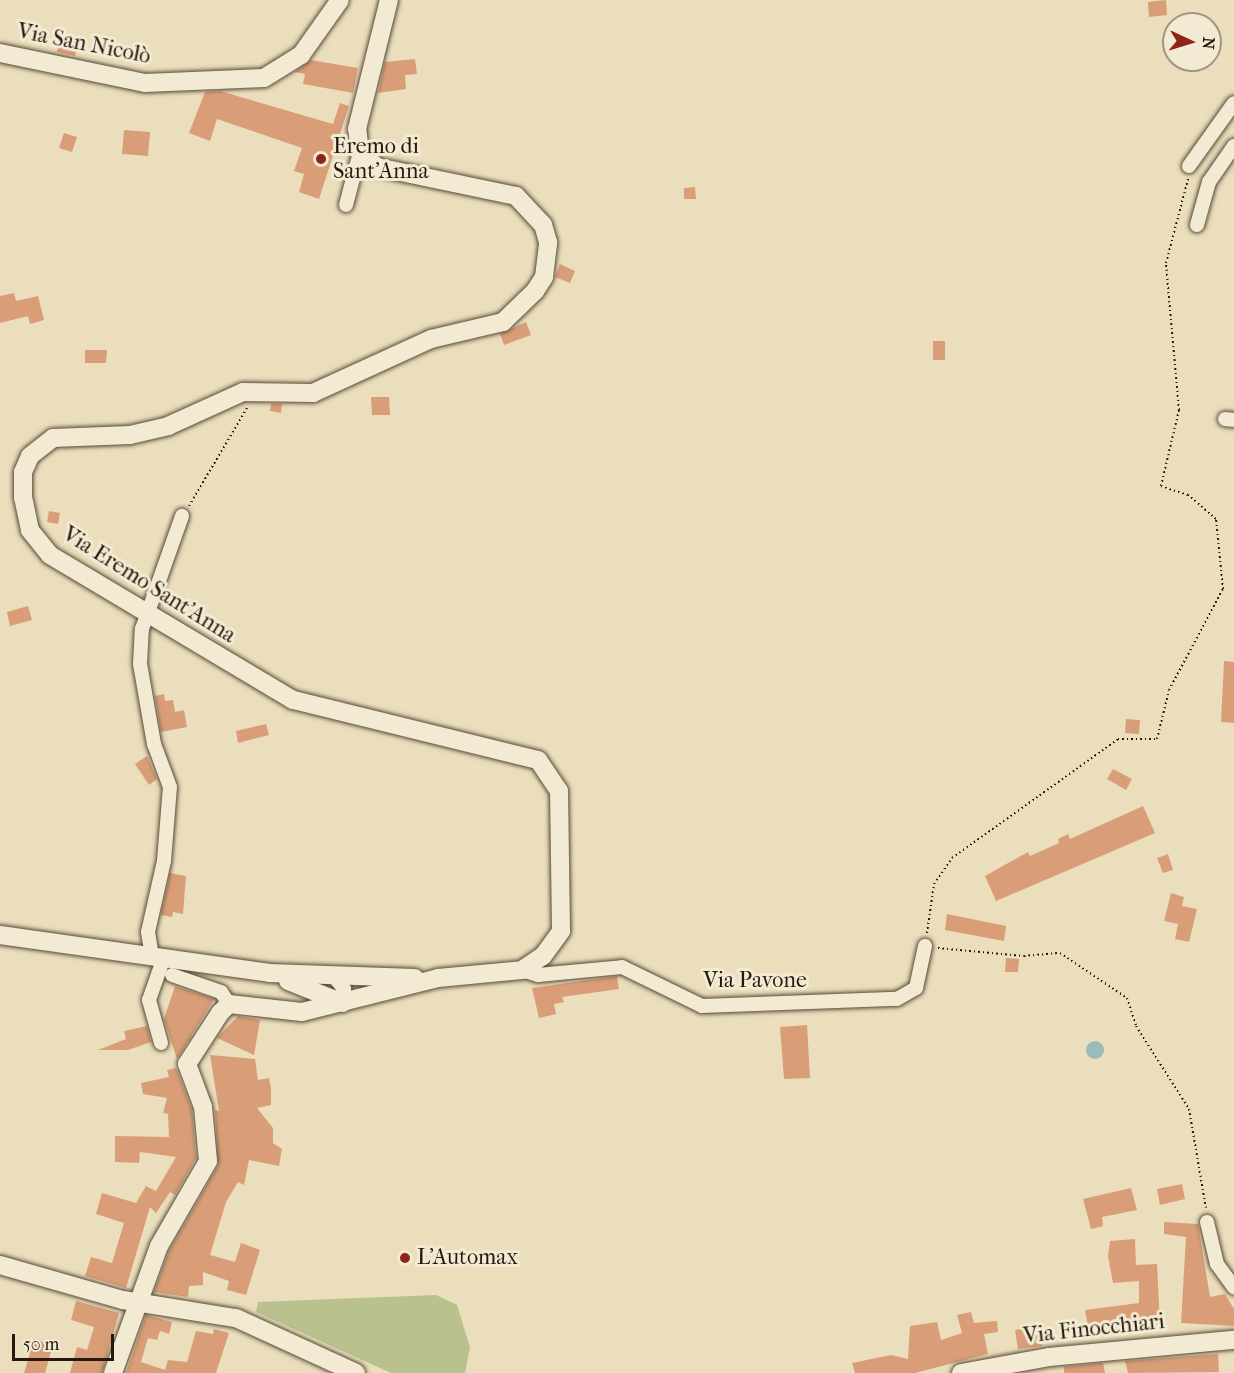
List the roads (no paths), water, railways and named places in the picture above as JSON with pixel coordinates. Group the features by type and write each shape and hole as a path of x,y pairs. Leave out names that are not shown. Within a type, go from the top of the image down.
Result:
{"street":[{"name":"Via San Nicolò","path":"0,52 145,83 264,78 301,55 340,0"},
{"path":"346,205 360,152 357,129 388,0"},
{"path":"1189,166 1234,103"},
{"path":"1197,225 1209,182 1234,146"},
{"name":"Via Eremo Sant'Anna","path":"360,152 377,167 516,196 543,225 548,242 543,277 502,322 431,339 313,393 257,392 130,435 53,438 30,456 23,472 23,498 30,530 40,546 145,612 313,708 538,760 559,791 564,914 554,944 522,970"},
{"path":"182,516 145,612 140,664 154,744 170,787 164,861 148,932 162,964 221,992 229,1004 288,1014 343,1003 438,978"},
{"path":"0,935 162,964 336,979 438,978 522,970"},
{"name":"Via Pavone","path":"522,970 538,975 622,967 702,1006 897,999 916,988 925,946"},
{"path":"161,1043 149,1000 162,964"},
{"path":"269,973 343,1003"},
{"path":"336,979 344,989 343,1003"},
{"path":"113,1373 136,1303 159,1246 208,1161 203,1107 187,1064 229,1004"},
{"path":"1207,1222 1217,1264 1234,1287"},
{"path":"0,1265 136,1303 236,1318 356,1373"},
{"name":"Via Finocchiari","path":"961,1373 1234,1340"}],"water":[{"path":"1095,1041 1101,1044 1104,1050 1101,1056 1095,1059 1089,1056 1086,1050 1089,1044"}],"place":[{"name":"Eremo di Sant'Anna","path":"321,159"},
{"name":"L'Automax","path":"405,1258"}]}
